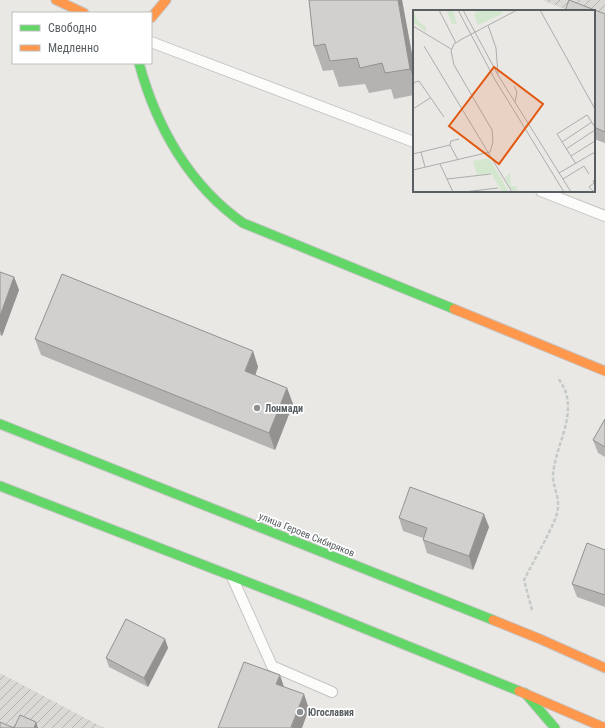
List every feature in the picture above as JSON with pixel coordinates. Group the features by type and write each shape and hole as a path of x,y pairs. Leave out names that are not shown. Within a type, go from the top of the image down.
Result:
{"main road":[{"path":"56,0 82,12"},
{"path":"152,17 166,0"},
{"path":"139,64 143,82 162,128 183,163 222,207 244,223 605,371"},
{"name":"улица Героев Сибиряков","path":"0,424 540,639 605,668"},
{"path":"0,486 231,575 525,693 605,728"},
{"path":"525,693 555,728"}],"lane":[{"path":"152,42 413,142"},
{"path":"544,192 605,216"},
{"path":"231,575 272,666 332,692"}],"path":[{"path":"540,639 524,580 556,516 559,500 553,476 566,424 568,406 566,393 556,374"}],"shaded area":[{"path":"542,0 605,0 605,143 595,139 595,10 567,10"},
{"path":"0,673 104,728 0,728"}],"building":[{"path":"309,0 398,0 410,69 385,73 382,63 360,68 357,58 330,61 325,44 314,46"},
{"path":"569,0 595,10 565,10"},
{"path":"595,10 605,14 605,132 595,127"},
{"path":"0,272 14,277 0,316"},
{"path":"62,274 253,351 245,371 287,388 269,433 35,339"},
{"path":"605,419 605,447 593,440"},
{"path":"410,487 484,514 469,556 423,540 427,528 399,518"},
{"path":"587,543 605,550 605,595 572,584"},
{"path":"126,619 165,639 144,678 106,658"},
{"path":"244,662 280,675 276,684 304,694 291,727 293,728 218,728"},
{"path":"20,715 36,722 34,728 14,728"},
{"path":"0,722 14,728 0,728"}],"traffic: fast":[{"path":"139,64 155,109 177,152 206,191 243,223 454,309"},
{"path":"0,424 493,620"},
{"path":"0,486 304,604 519,691"},
{"path":"525,693 555,728"}],"traffic: slow":[{"path":"56,0 82,12"},
{"path":"152,17 166,0"},
{"path":"454,309 605,371"},
{"path":"493,620 605,668"},
{"path":"519,691 605,728"}],"place":[{"name":"Лонмади","path":"257,408"},
{"name":"Югославия","path":"300,712"}]}
